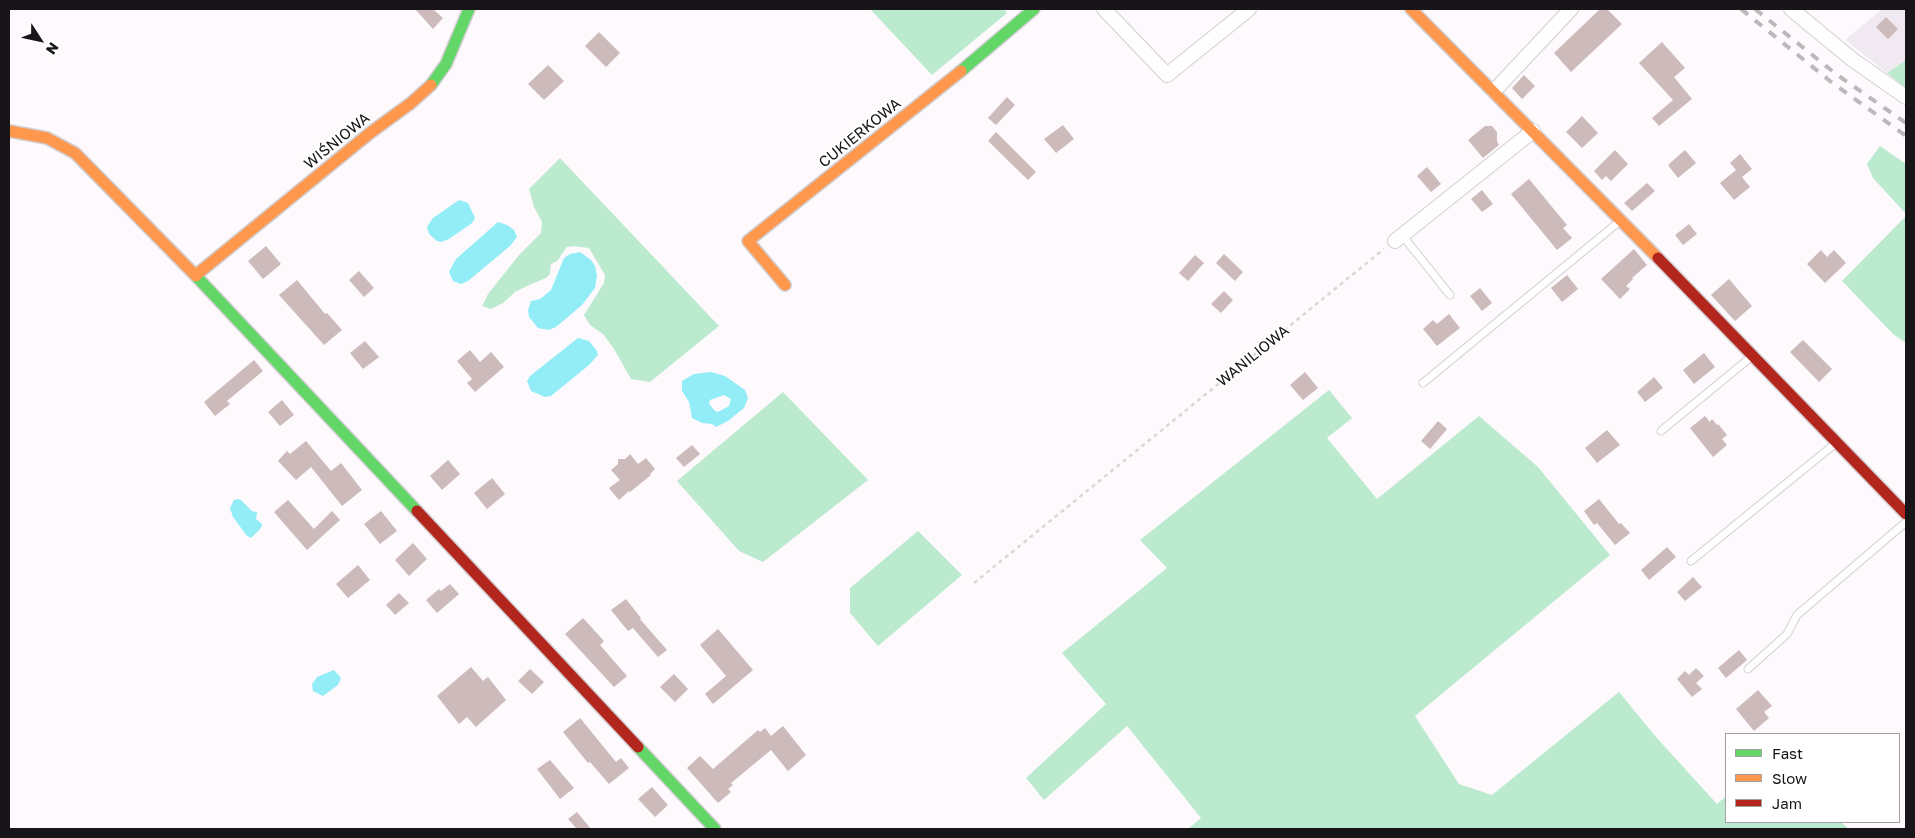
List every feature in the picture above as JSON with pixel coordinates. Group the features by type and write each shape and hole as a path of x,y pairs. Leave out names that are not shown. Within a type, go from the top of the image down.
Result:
{"street":[{"name":"WIŚNIOWA","path":"196,275 370,133 431,86 446,64 469,9"},
{"name":"CUKIERKOWA","path":"785,286 748,241 978,57 1034,9"},
{"path":"1104,9 1167,75 1249,9"},
{"path":"1411,9 1534,131 1906,514"},
{"path":"1494,91 1571,9"},
{"path":"1791,9 1853,60 1906,97"},
{"path":"9,131 47,138 75,154 196,275 715,829"},
{"path":"1399,238 1534,131"}],"lane":[{"path":"1424,383 1621,220"},
{"path":"1399,238 1450,294"},
{"path":"1661,431 1753,356"},
{"path":"1691,561 1837,442"},
{"path":"1748,669 1787,634 1797,614 1906,522"}],"path":[{"name":"WANILIOWA","path":"974,583 1399,238"}],"shaded area":[{"path":"1882,9 1906,9 1906,60 1887,73 1845,40"}],"green space":[{"path":"870,9 1004,9 1007,13 932,75"},
{"path":"1906,60 1906,88 1887,73"},
{"path":"1880,146 1906,164 1906,214 1873,178 1867,164"},
{"path":"560,158 719,326 650,382 631,379 603,334 590,325 584,315 604,283 605,275 589,248 567,247 557,261 551,264 550,274 546,278 515,292 503,303 491,309 482,306 488,294 519,255 541,233 542,222 534,207 529,189"},
{"path":"1906,216 1906,343 1893,334 1842,281"},
{"path":"1329,390 1352,418 1327,438 1377,499 1479,416 1538,467 1610,555 1415,716 1459,784 1492,795 1619,692 1656,737 1717,804 1725,797 1725,823 1842,823 1849,829 1188,829 1201,818 1127,726 1044,800 1026,778 1106,704 1062,653 1167,568 1140,540"},
{"path":"783,392 868,480 763,562 739,551 677,481"},
{"path":"918,531 962,575 878,646 850,613 850,588"}],"water":[{"path":"459,200 468,203 475,218 472,223 449,239 441,242 437,241 429,234 427,227 433,218"},
{"path":"498,222 514,230 517,237 510,246 468,281 461,284 453,281 449,272 456,259"},
{"path":"580,252 591,260 595,266 597,275 595,288 582,305 556,327 549,330 538,328 529,317 528,310 531,301 540,299 551,290 564,258 570,254"},
{"path":"578,338 589,341 598,355 589,365 551,396 545,397 531,391 527,381 530,376"},
{"path":"711,372 725,376 745,390 748,398 744,408 728,421 716,427 692,418 689,402 682,391 682,381 694,374","holes":["724,395 731,399 729,406 718,412 709,404 710,400"]},
{"path":"238,499 252,511 257,512 256,519 262,524 261,528 251,538 247,536 233,517 230,508 234,500"},
{"path":"334,670 341,678 338,685 323,696 313,691 312,684 317,677"}],"building":[{"path":"415,9 433,9 443,18 433,29"},
{"path":"1600,9 1607,9 1622,24 1571,72 1554,53"},
{"path":"1886,17 1898,29 1888,39 1876,27"},
{"path":"599,32 620,53 606,67 585,46"},
{"path":"1662,42 1685,68 1674,77 1692,99 1659,126 1652,118 1673,100 1639,63"},
{"path":"548,65 564,81 544,100 528,84"},
{"path":"1524,75 1535,86 1522,99 1512,88"},
{"path":"1007,97 1015,105 996,125 988,118"},
{"path":"1582,116 1598,133 1582,148 1566,132"},
{"path":"1063,125 1074,139 1056,153 1044,139"},
{"path":"1485,126 1492,126 1497,132 1499,145 1483,158 1468,140"},
{"path":"996,132 1036,172 1028,180 988,141"},
{"path":"1615,150 1628,164 1611,181 1606,176 1602,180 1594,171"},
{"path":"1685,150 1696,163 1678,178 1668,165"},
{"path":"1740,154 1752,169 1742,177 1750,187 1734,200 1720,183 1736,170 1730,163"},
{"path":"1427,167 1441,184 1431,192 1417,176"},
{"path":"1529,179 1567,225 1563,228 1572,238 1557,250 1511,194"},
{"path":"1647,183 1655,191 1632,211 1624,203"},
{"path":"1482,190 1493,204 1482,212 1471,199"},
{"path":"1689,224 1697,234 1683,245 1675,235"},
{"path":"266,246 281,264 263,279 248,261"},
{"path":"1634,249 1647,265 1632,278 1626,286 1630,289 1620,299 1601,279"},
{"path":"1821,250 1827,257 1834,250 1846,263 1825,283 1807,264"},
{"path":"1224,254 1243,272 1235,281 1216,263"},
{"path":"1195,255 1204,263 1188,281 1179,273"},
{"path":"359,271 374,288 364,297 349,280"},
{"path":"1567,275 1578,289 1562,302 1551,288"},
{"path":"1729,279 1752,306 1735,321 1711,295"},
{"path":"297,280 325,314 327,313 342,330 324,345 279,295"},
{"path":"1480,288 1492,303 1482,311 1470,296"},
{"path":"1224,291 1233,300 1221,313 1211,304"},
{"path":"1449,314 1460,328 1437,346 1423,329 1433,320 1437,324"},
{"path":"1803,340 1832,369 1819,382 1790,352"},
{"path":"365,341 379,357 363,369 350,353"},
{"path":"470,350 480,362 491,352 504,367 475,392 467,383 472,379 457,361"},
{"path":"1704,353 1715,367 1694,384 1683,370"},
{"path":"254,360 263,371 227,401 230,404 215,416 204,402"},
{"path":"1305,372 1318,388 1303,400 1290,385"},
{"path":"1654,377 1663,388 1645,402 1637,392"},
{"path":"282,400 294,415 280,426 268,412"},
{"path":"1705,416 1710,422 1712,419 1718,424 1727,435 1722,439 1727,445 1713,457 1690,428"},
{"path":"1438,421 1447,429 1430,449 1421,441"},
{"path":"1607,430 1620,445 1597,463 1585,448"},
{"path":"306,441 331,471 341,463 362,490 342,506 311,467 296,480 278,461 287,451 290,454"},
{"path":"692,445 700,454 684,467 676,458"},
{"path":"630,454 638,464 646,458 655,469 651,475 619,500 609,488 620,480 611,470 618,464 618,459 625,459"},
{"path":"448,460 460,474 442,490 430,476"},
{"path":"492,478 505,494 487,509 474,493"},
{"path":"1599,499 1619,524 1621,523 1630,533 1615,545 1597,523 1594,525 1584,511"},
{"path":"288,500 314,529 332,511 340,520 307,550 274,512"},
{"path":"381,511 397,531 380,544 364,524"},
{"path":"413,543 427,559 409,576 395,560"},
{"path":"1667,547 1676,557 1649,580 1641,570"},
{"path":"358,565 370,580 348,598 336,584"},
{"path":"1693,577 1702,587 1685,601 1677,592"},
{"path":"450,584 459,594 437,613 426,600 439,589 441,591"},
{"path":"399,593 409,603 395,615 386,605"},
{"path":"626,599 640,619 667,650 658,657 633,628 628,631 611,610"},
{"path":"583,618 604,641 600,645 627,676 614,687 565,634"},
{"path":"718,629 753,670 713,704 705,694 726,676 700,645"},
{"path":"1739,650 1747,660 1726,678 1718,668"},
{"path":"471,667 483,681 488,677 506,700 476,727 467,717 459,724 437,696"},
{"path":"1696,668 1704,676 1696,683 1702,689 1692,697 1677,679 1685,671 1689,675"},
{"path":"530,669 544,682 532,694 518,681"},
{"path":"674,674 688,689 675,702 660,687"},
{"path":"1758,690 1772,706 1764,712 1769,718 1754,731 1736,709"},
{"path":"580,718 616,762 621,758 629,768 609,784 590,762 588,763 563,732"},
{"path":"783,726 806,755 788,771 771,750 731,783 733,785 728,789 731,792 718,803 687,768 700,756 713,769 758,730 760,732 765,728 771,736"},
{"path":"550,760 574,788 560,799 537,769"},
{"path":"652,787 668,805 655,817 638,799"},
{"path":"577,812 591,829 577,829 568,819"}],"railway":[{"path":"1741,9 1830,81 1906,136"},
{"path":"1755,9 1836,74 1906,123"}],"traffic: fast":[{"path":"431,85 446,64 469,9"},
{"path":"961,71 1034,9"},
{"path":"196,276 417,511"},
{"path":"638,747 715,829"}],"traffic: slow":[{"path":"1411,9 1658,258"},
{"path":"785,285 748,241 961,71"},
{"path":"196,275 431,85"},
{"path":"9,131 47,138 75,153 196,276"}],"traffic: jam":[{"path":"1658,258 1906,514"},
{"path":"417,511 638,747"}]}
